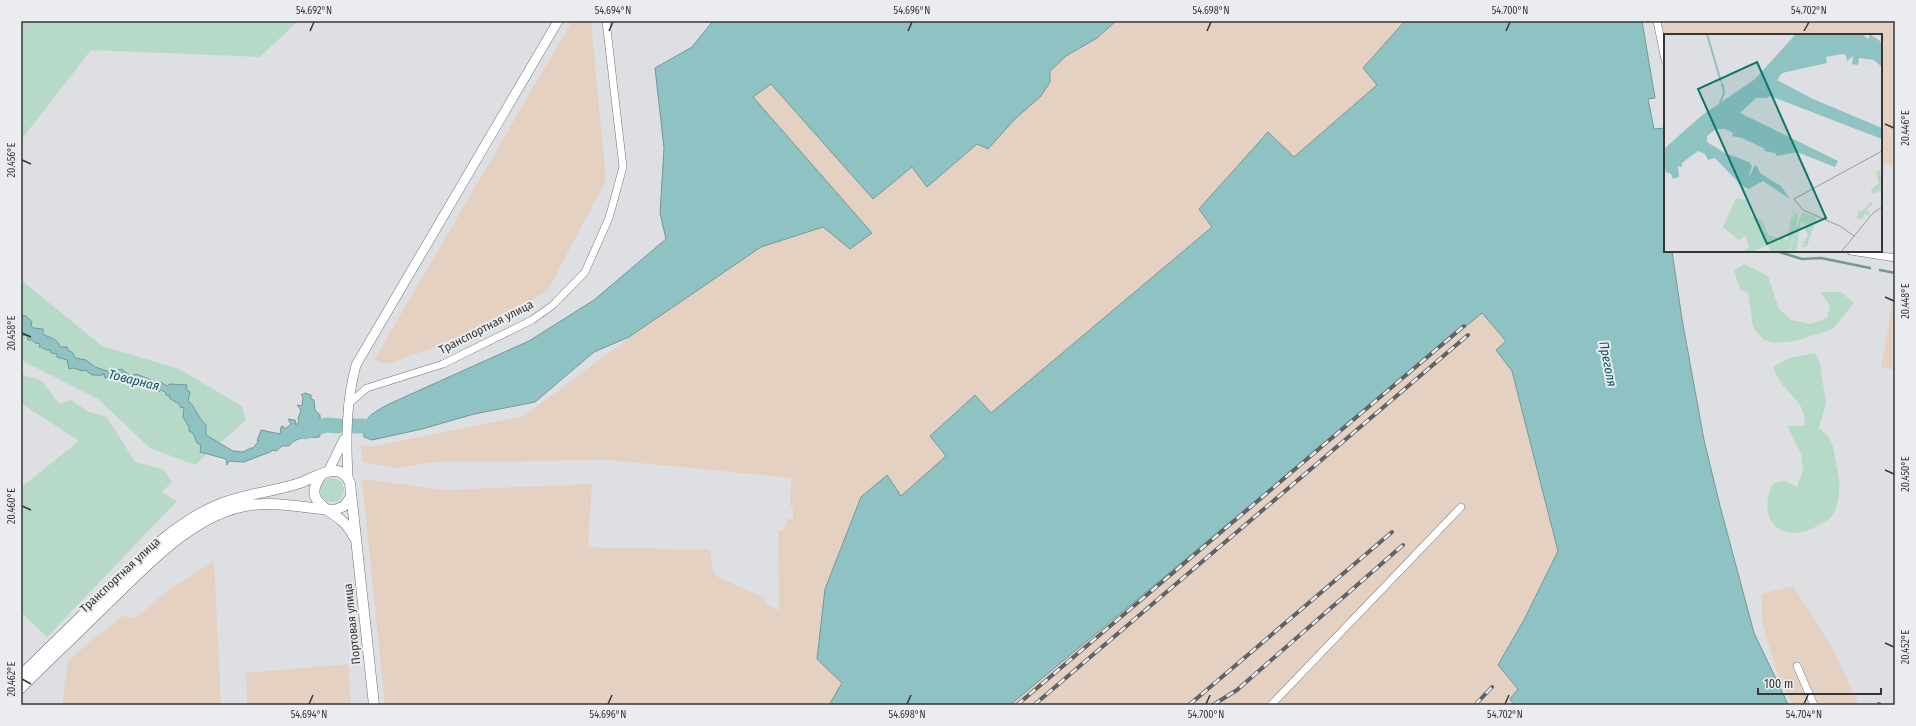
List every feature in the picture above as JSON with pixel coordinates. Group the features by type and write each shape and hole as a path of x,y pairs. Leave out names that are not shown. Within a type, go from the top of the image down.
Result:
{"main road":[{"path":"324,509 314,494 315,484 326,472 340,472 348,477 351,497"},
{"name":"Транспортная улица","path":"21,675 141,558 190,519 228,501 300,483 326,472"},
{"name":"Транспортная улица","path":"21,688 146,565 187,533 212,517 226,511 252,505 335,510 341,508 351,497"},
{"name":"Портовая улица","path":"351,497 374,705"},
{"name":"Портовая улица","path":"324,509 341,520 351,531 355,539"}],"street":[{"path":"348,477 346,436 348,404 356,365 558,21"},
{"name":"Транспортная улица","path":"348,404 367,388 443,364 532,320 553,305 585,272 609,218 623,167 606,21"},
{"path":"1656,21 1664,56"},
{"path":"1857,252 1895,258"},
{"path":"326,472 340,451 346,436"},
{"path":"1271,705 1460,507"},
{"path":"1797,666 1814,705"}],"shaded area":[{"path":"572,21 591,21 606,180 548,290 523,306 437,346 388,364 374,360"},
{"path":"1116,21 1405,21 1363,68 1377,85 1294,157 1268,132 1199,209 1212,226 991,414 974,395 930,436 946,456 901,496 842,683 829,705 385,705 362,479 445,490 592,484 588,547 710,550 713,572 718,577 764,598 767,605 779,610 778,531 784,530 787,519 793,519 793,506 790,506 791,478 609,460 435,462 398,468 362,462 361,445 369,447 524,416 675,304 761,247 823,227 872,233 752,97 772,84 873,199 913,167 927,187 977,144 1015,119 1041,96 1050,82 1050,71 1066,56 1097,38"},
{"path":"1659,21 1895,21 1895,165 1882,164 1882,34 1664,34 1664,45"},
{"path":"1894,293 1895,370 1881,368"},
{"path":"1482,313 1506,341 1496,350 1512,371 1558,551 1524,620 1498,665 1518,689 1514,705 1010,705"},
{"path":"214,561 221,705 62,705 68,660 122,616 135,618 169,590"},
{"path":"1793,586 1831,646 1859,705 1793,705 1776,670 1762,621 1762,594"},
{"path":"348,664 351,705 247,705 246,673"}],"green space":[{"path":"21,21 298,21 260,57 91,50 21,140"},
{"path":"1744,264 1768,276 1779,309 1791,320 1810,324 1827,318 1830,306 1821,292 1841,292 1854,303 1833,329 1795,341 1775,343 1764,340 1753,327 1748,293 1740,289 1734,271"},
{"path":"21,280 102,346 179,369 242,406 246,420 220,443 206,435 206,425 192,408 188,399 187,391 182,384 170,384 167,386 136,374 131,376 121,369 110,373 95,367 86,360 75,358 73,353 60,347 56,340 43,334 43,331 34,329 26,316 21,315"},
{"path":"21,335 40,344 39,347 50,350 67,360 71,366 82,371 85,370 92,375 104,374 105,378 108,377 135,383 139,381 143,385 167,393 184,407 183,417 201,445 200,452 207,454 195,465 150,448 98,399 21,360"},
{"path":"1815,353 1820,363 1826,403 1819,428 1829,438 1832,445 1838,474 1839,494 1834,513 1829,519 1817,526 1793,533 1783,531 1775,526 1770,518 1767,508 1768,496 1773,483 1786,481 1797,487 1803,470 1801,454 1787,426 1804,426 1805,419 1804,413 1798,403 1778,378 1773,367 1790,358"},
{"path":"21,372 24,375 42,381 59,404 71,400 89,412 107,417 135,462 163,469 172,482 162,492 177,501 47,637 21,612 21,490 24,485 79,441 21,403"},
{"path":"332,478 340,482 344,490 340,498 332,502 324,498 320,490 324,482"}],"water":[{"path":"713,21 1116,21 1097,38 1066,56 1050,71 1050,82 1041,96 1015,119 988,149 977,144 927,187 912,167 873,199 771,84 753,97 872,233 850,249 823,227 761,247 629,337 594,352 535,402 474,414 422,429 372,440 364,437 364,430 367,420 378,410 529,341 594,300 666,239 660,213 664,148 655,68 692,47"},
{"name":"Преголя","path":"1405,21 1642,21 1655,98 1648,99 1654,129 1664,128 1664,252 1672,252 1682,319 1704,440 1754,633 1787,702 1787,705 1514,705 1510,699 1518,689 1498,665 1524,620 1558,551 1512,371 1496,350 1506,341 1482,313 1010,705 829,705 842,683 817,659 825,589 861,497 887,475 901,496 946,456 930,436 975,395 991,413 1212,227 1199,209 1268,132 1294,157 1377,85 1363,68"},
{"path":"21,315 26,316 32,322 31,326 34,328 43,329 43,334 56,340 60,347 67,347 68,350 73,353 75,358 86,360 95,367 110,372 121,369 131,376 136,374 159,383 161,382 167,386 170,384 187,385 186,389 190,392 188,401 206,425 206,435 233,451 243,452 253,448 259,441 257,441 261,430 280,434 281,427 283,426 285,429 291,424 288,419 295,420 296,425 299,421 298,419 301,410 297,405 302,406 303,397 301,395 305,393 311,395 311,399 314,400 315,410 320,415 324,428 319,437 299,439 289,446 282,446 276,451 273,450 244,462 229,461 227,465 226,459 200,452 201,445 197,443 193,433 189,431 189,427 183,417 184,407 181,408 179,404 169,398 170,396 166,395 166,393 161,390 159,392 154,388 151,390 150,387 146,385 140,385 139,381 135,383 108,377 105,378 104,374 99,376 92,375 85,370 82,371 74,368 69,369 67,360 57,357 57,354 51,353 50,350 39,347 40,344 35,343 32,340 28,340 27,336 21,335"}],"waterway":[{"path":"1779,252 1802,259 1821,258 1870,268"},
{"path":"1880,270 1895,273"},
{"name":"Товарная","path":"305,432 326,425 339,426"},
{"name":"Товарная","path":"354,426 363,426"}],"railway":[{"path":"1017,705 1464,326"},
{"path":"1034,705 1468,335"},
{"path":"1189,705 1392,532"},
{"path":"1213,705 1237,690 1403,545"},
{"path":"1475,705 1492,687"}]}
